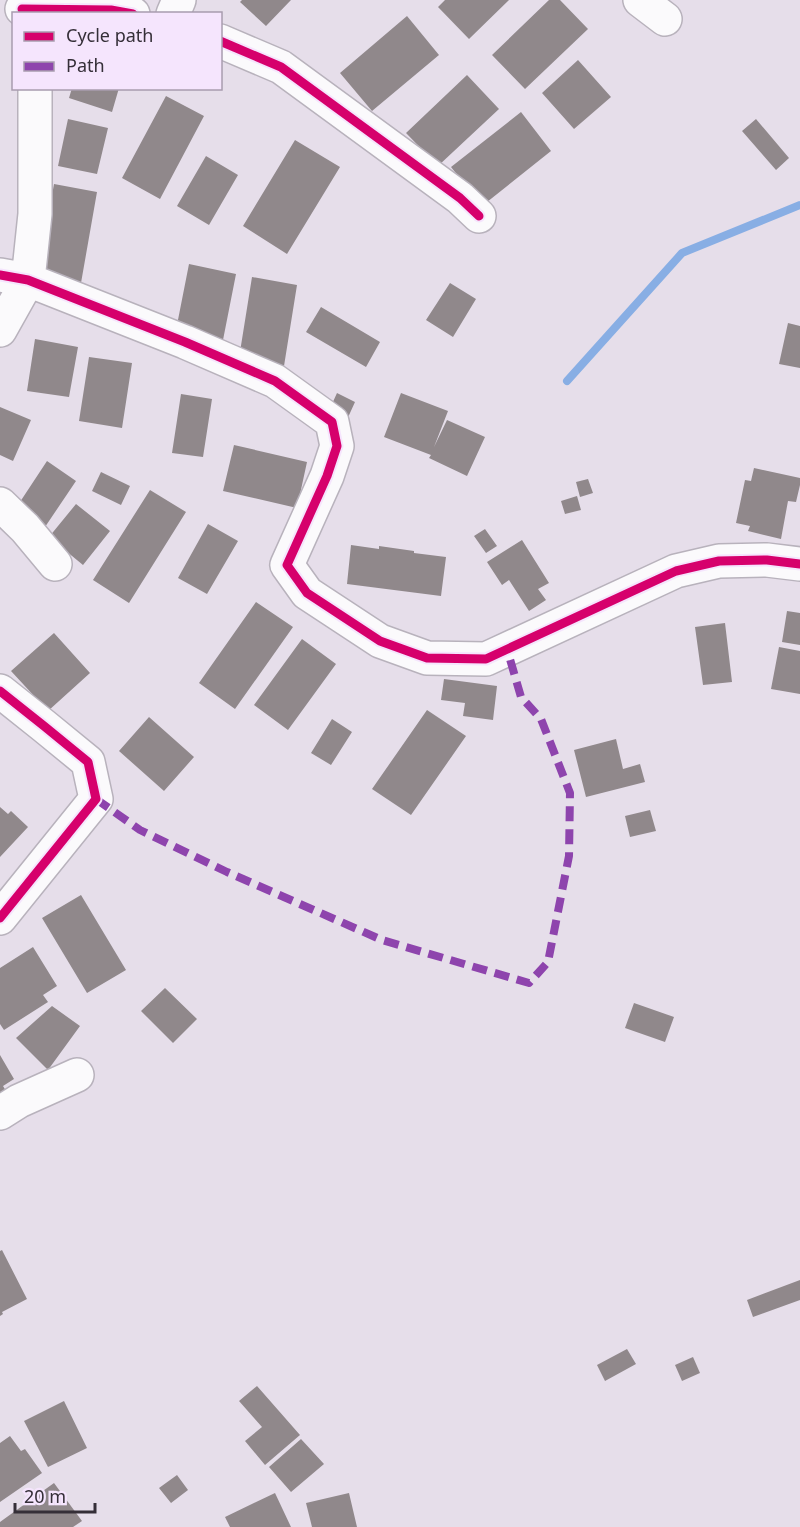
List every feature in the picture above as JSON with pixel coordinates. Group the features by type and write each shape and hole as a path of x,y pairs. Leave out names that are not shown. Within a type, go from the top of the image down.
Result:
{"street":[{"path":"21,8 122,12"},
{"path":"222,42 281,67 460,198 479,216"},
{"path":"0,330 34,214 35,90"},
{"path":"14,277 185,342 275,381 332,422 337,446 327,476 287,565 308,593 380,641 426,658 486,659 676,571 718,561 767,560 800,564"},
{"path":"0,504 25,528 55,564"},
{"path":"0,692 88,762 96,799 0,918"},
{"path":"0,1113 19,1101 77,1075"}],"building":[{"path":"242,0 291,0 266,26 240,2"},
{"path":"445,0 509,0 469,39 438,7"},
{"path":"549,0 560,0 588,29 525,89 492,55"},
{"path":"407,16 439,55 372,111 340,73"},
{"path":"578,60 611,97 574,129 542,93"},
{"path":"467,75 499,109 438,166 406,133"},
{"path":"71,90 118,90 112,112 69,98"},
{"path":"166,96 204,116 160,199 122,178"},
{"path":"521,112 551,151 482,206 451,167"},
{"path":"68,119 108,128 97,174 58,166"},
{"path":"756,119 789,158 776,170 742,131"},
{"path":"295,140 340,167 287,254 243,226"},
{"path":"206,156 238,175 209,225 177,206"},
{"path":"54,184 97,192 81,283 38,275"},
{"path":"189,264 236,274 223,340 176,330"},
{"path":"252,277 297,285 284,366 239,358"},
{"path":"450,283 476,299 453,337 426,320"},
{"path":"321,307 380,342 366,367 306,332"},
{"path":"788,323 800,326 800,368 779,364"},
{"path":"35,339 78,347 69,397 27,391"},
{"path":"89,357 132,363 122,428 79,421"},
{"path":"337,393 355,402 345,424 327,415"},
{"path":"401,393 448,411 434,447 447,420 485,437 467,476 429,458 431,455 384,437"},
{"path":"181,394 212,399 203,457 172,453"},
{"path":"0,407 31,420 13,461 0,455"},
{"path":"234,445 307,462 297,508 223,491"},
{"path":"47,461 76,481 45,527 16,508"},
{"path":"754,468 800,478 796,502 788,501 781,539 748,531 750,526 736,523 745,480 751,481"},
{"path":"101,472 130,486 121,505 92,491"},
{"path":"588,479 593,493 580,497 576,482"},
{"path":"150,490 186,512 129,603 93,580"},
{"path":"577,496 581,510 565,514 561,501"},
{"path":"76,504 110,531 83,565 49,537"},
{"path":"208,524 238,541 207,594 178,578"},
{"path":"485,529 497,546 486,553 474,536"},
{"path":"522,540 549,583 538,589 546,600 529,611 509,580 502,585 487,562"},
{"path":"351,545 379,549 379,546 446,557 441,596 347,584"},
{"path":"256,602 293,627 235,709 199,683"},
{"path":"787,611 800,613 800,645 782,642"},
{"path":"725,623 732,682 703,685 695,627"},
{"path":"54,633 90,673 48,711 11,671"},
{"path":"302,639 336,664 288,730 254,705"},
{"path":"779,647 800,651 800,694 771,689"},
{"path":"444,679 497,686 493,720 463,716 465,703 441,700"},
{"path":"427,710 466,736 411,815 372,789"},
{"path":"149,717 194,757 164,791 119,751"},
{"path":"332,719 352,732 331,765 311,753"},
{"path":"616,739 623,769 640,764 645,782 586,797 574,750"},
{"path":"0,807 8,814 11,811 28,827 0,857"},
{"path":"650,810 656,831 630,837 625,816"},
{"path":"81,895 126,970 87,993 42,918"},
{"path":"33,947 57,986 43,995 48,1002 4,1030 0,1024 0,968"},
{"path":"165,988 197,1019 173,1043 141,1011"},
{"path":"634,1003 674,1017 665,1042 625,1028"},
{"path":"52,1006 80,1026 48,1070 16,1038"},
{"path":"0,1055 14,1079 3,1086 6,1091 0,1095"},
{"path":"2,1250 27,1299 2,1312 0,1316 0,1251"},
{"path":"800,1280 800,1300 753,1317 747,1300"},
{"path":"627,1349 636,1364 605,1381 597,1365"},
{"path":"693,1357 700,1373 682,1381 675,1365"},
{"path":"257,1386 300,1435 265,1465 245,1441 262,1427 239,1401"},
{"path":"64,1401 87,1448 48,1467 24,1421"},
{"path":"10,1436 21,1451 25,1449 42,1473 0,1502 0,1443"},
{"path":"301,1439 324,1464 291,1492 269,1467"},
{"path":"177,1475 188,1490 171,1503 159,1488"},
{"path":"54,1483 82,1521 73,1527 0,1527 0,1522"},
{"path":"275,1493 291,1527 230,1527 225,1517"},
{"path":"349,1493 357,1527 312,1527 306,1503"}],"waterway":[{"path":"567,381 682,253 800,205"}],"marked path":[{"path":"96,799 140,830 227,872 382,940 529,983 548,962 569,856 570,793 541,719 521,697 507,649"}],"cycle path":[{"path":"22,9 122,12"},
{"path":"222,42 281,67 460,198 479,216"},
{"path":"0,275 28,280 185,342 275,381 332,422 337,446 327,476 287,565 307,593 380,641 427,658 486,659 676,571 719,561 767,560 800,564"},
{"path":"0,691 88,762 96,799 0,918"}]}
